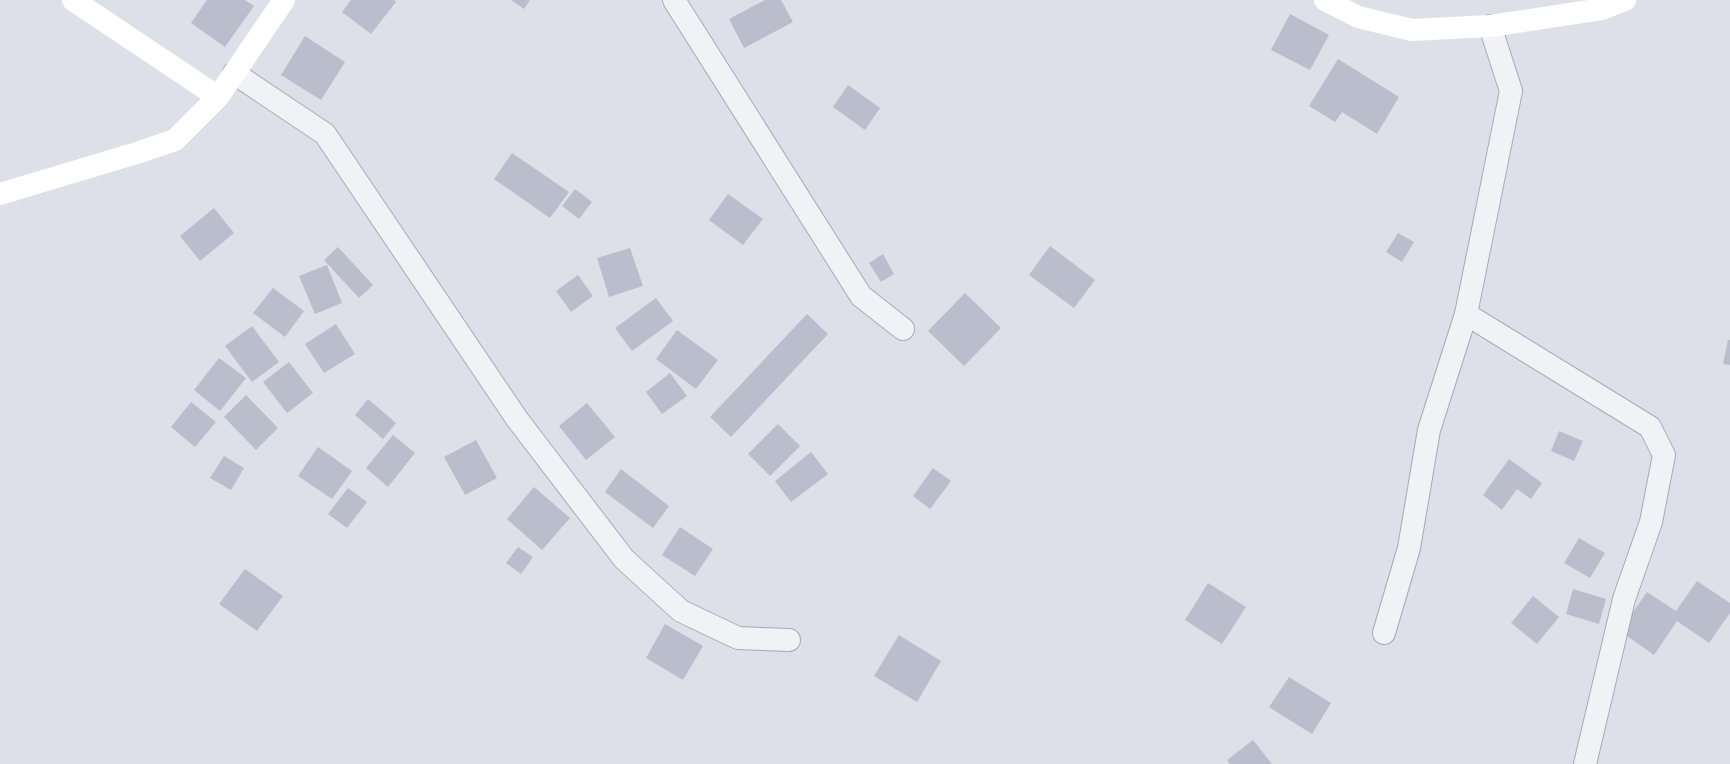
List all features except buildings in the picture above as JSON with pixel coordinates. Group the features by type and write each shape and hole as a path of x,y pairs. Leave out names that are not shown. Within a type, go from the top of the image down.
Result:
{"main road":[{"path":"73,0 218,97"},
{"path":"0,194 175,140 218,97 284,0"},
{"path":"1325,0 1358,18 1412,30 1490,26 1602,10 1625,0"}],"street":[{"path":"674,0 861,296 903,329"},
{"path":"1384,633 1409,548 1429,430 1466,314 1511,91 1490,26"},
{"path":"234,73 325,134 517,419 624,559 681,611 738,638 789,640"},
{"path":"1466,314 1650,428 1664,456 1651,522 1624,598 1585,764"}]}
